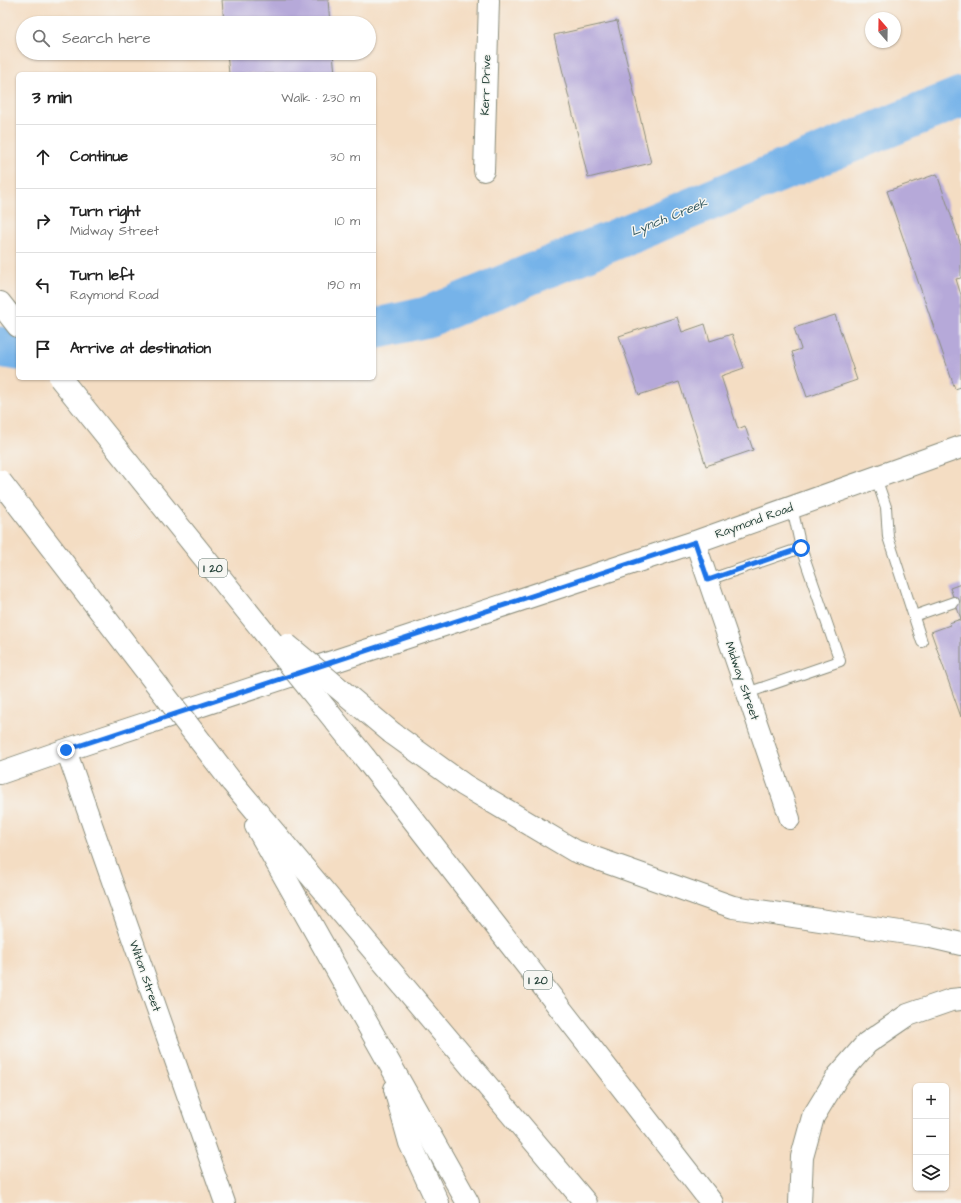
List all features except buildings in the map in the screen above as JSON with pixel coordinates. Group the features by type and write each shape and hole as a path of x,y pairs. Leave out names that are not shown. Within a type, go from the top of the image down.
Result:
{"main road":[{"path":"0,304 16,324"},
{"name":"I 20","path":"62,380 365,758 712,1203"},
{"name":"Raymond Road","path":"0,773 695,542 961,447"},
{"path":"0,481 231,781 586,1203"},
{"path":"251,615 392,732 464,785 575,851 733,907 927,936 961,944"},
{"path":"231,781 468,1203"},
{"path":"800,1203 802,1157 813,1117 838,1076 867,1043 908,1015 951,1000 961,999"},
{"path":"386,1055 410,1143 438,1203"}],"street":[{"name":"Kerr Drive","path":"484,171 489,0"},
{"name":"Midway Street","path":"695,542 790,820"},
{"name":"Wilton Street","path":"66,750 225,1203"}],"lane":[{"path":"876,478 886,507 888,537 922,642"},
{"path":"747,693 840,661 801,548 792,507"},
{"path":"708,580 801,548"},
{"path":"914,616 954,602"}],"waterway":[{"name":"Lynch Creek","path":"376,329 427,317 961,97"},
{"name":"Lynch Creek","path":"0,347 16,350"}],"route":[{"path":"66,750 695,542 708,580 801,548"}]}
